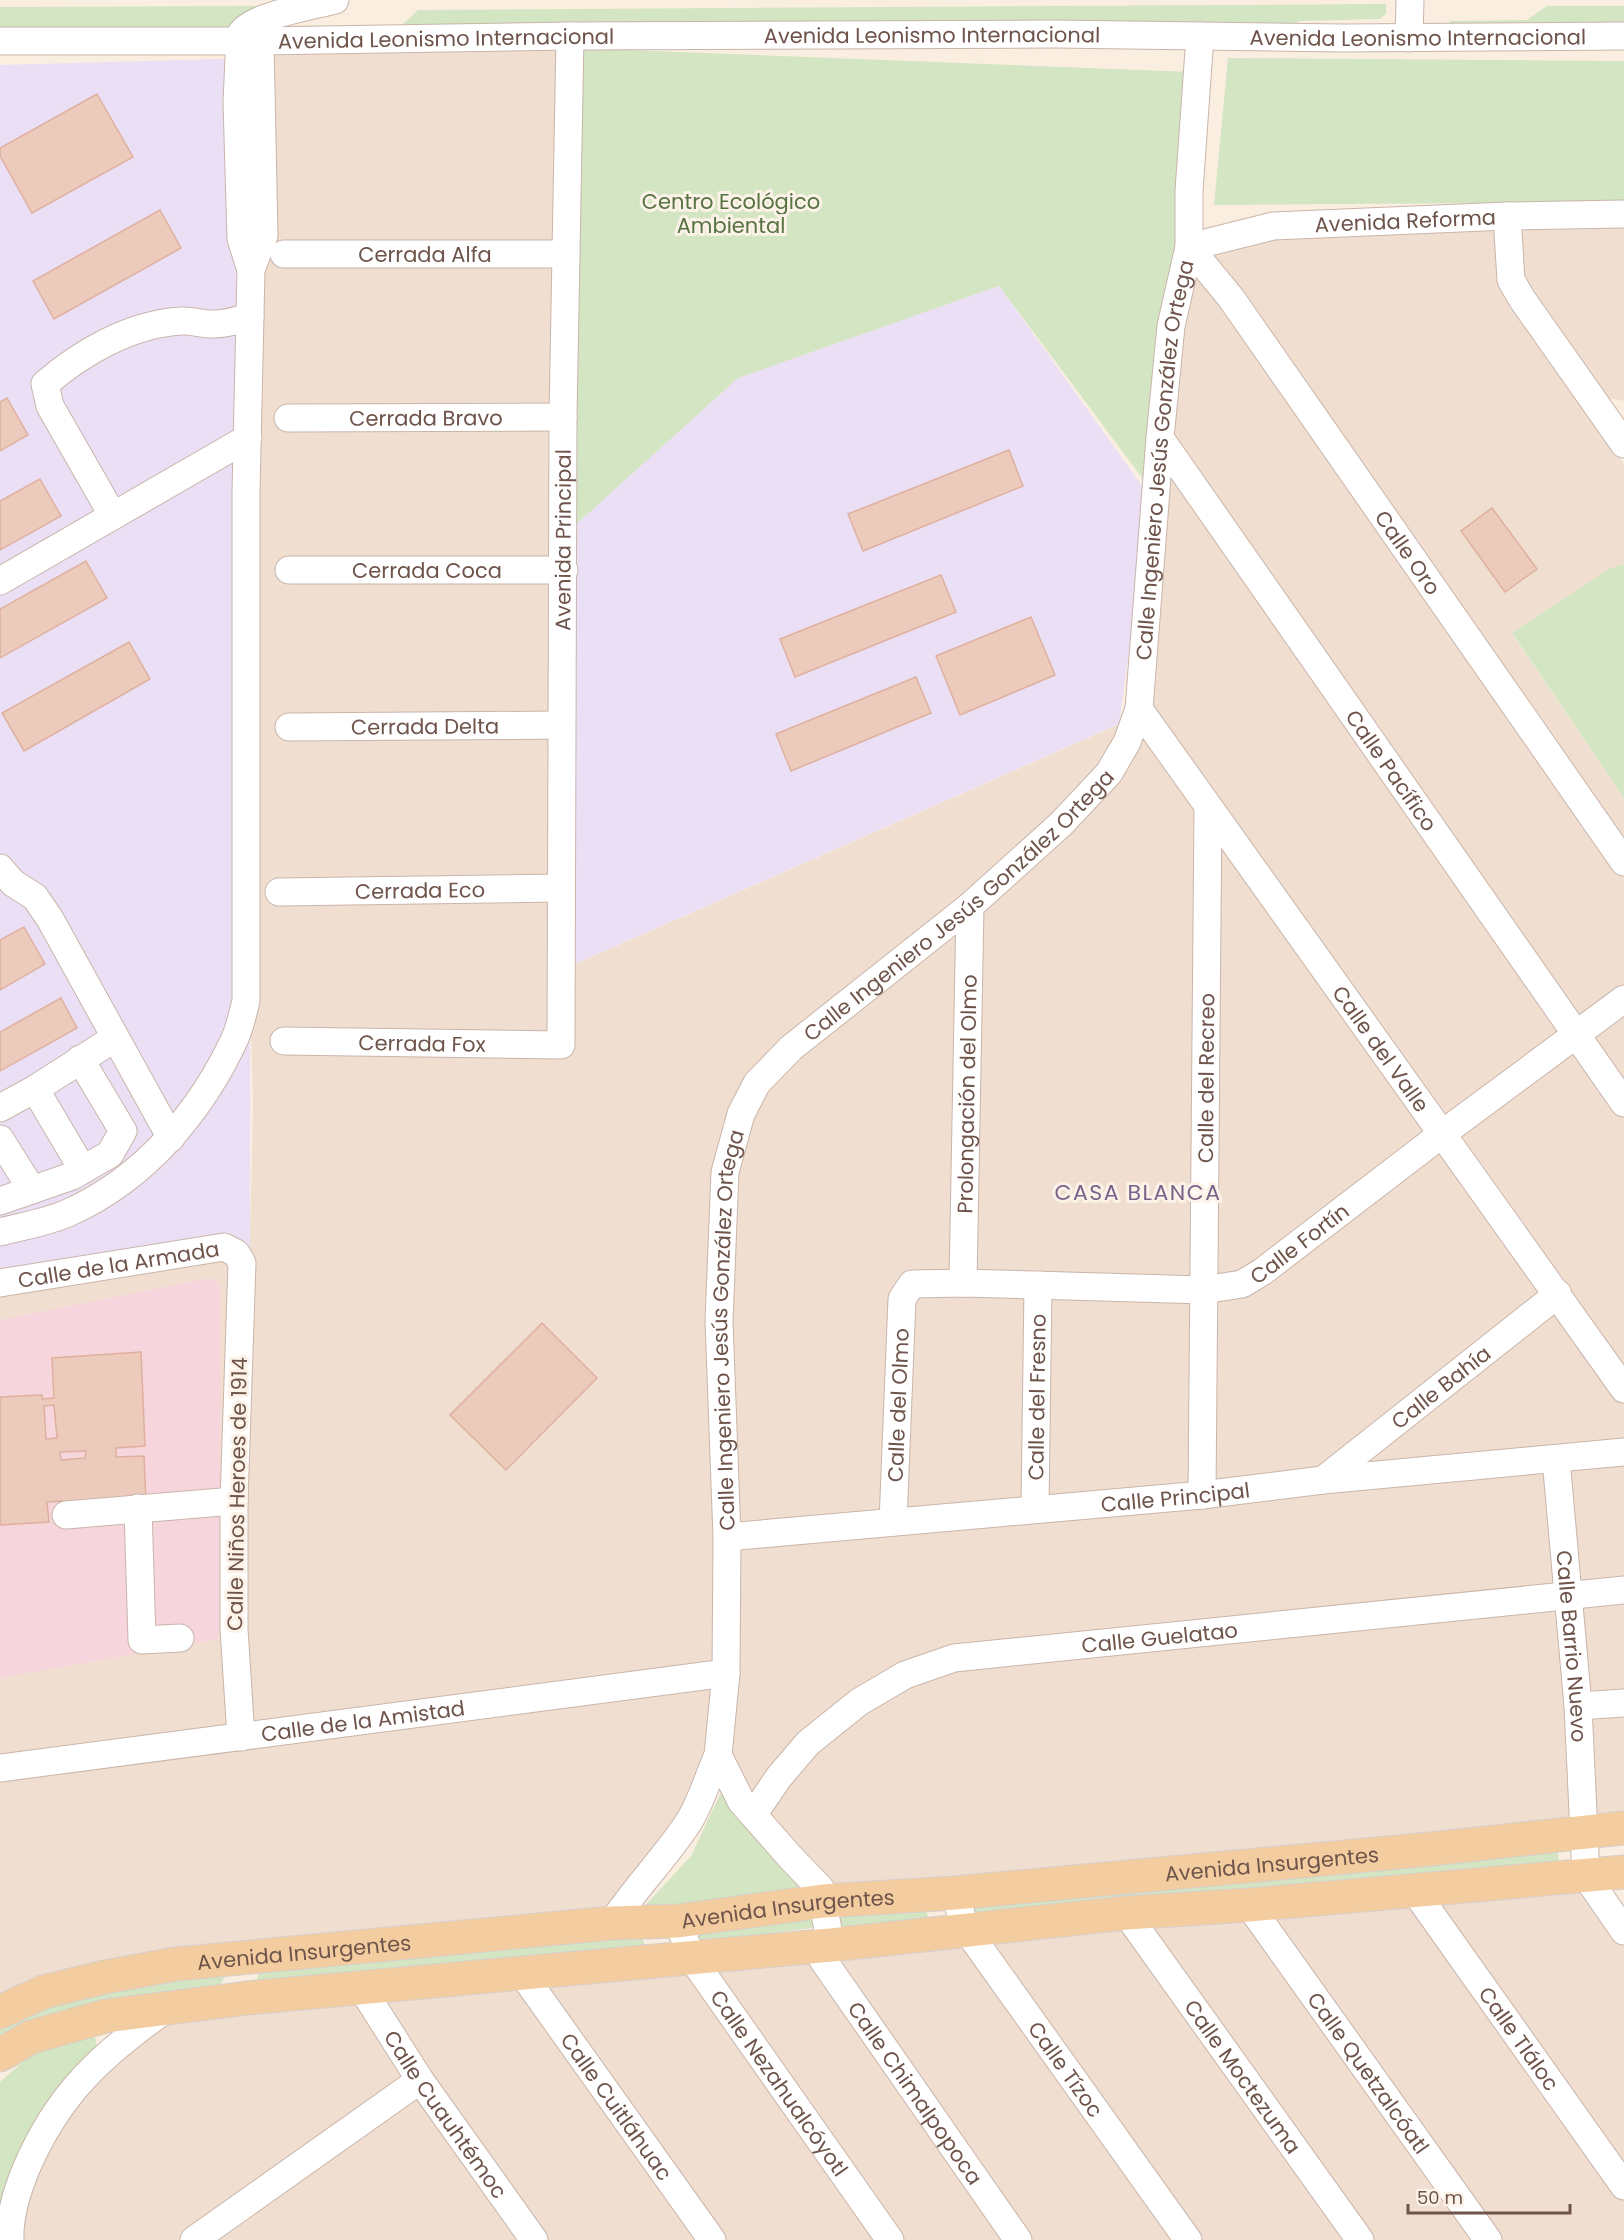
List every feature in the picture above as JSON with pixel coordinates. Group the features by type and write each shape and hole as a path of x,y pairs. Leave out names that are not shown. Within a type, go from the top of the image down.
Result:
{"main road":[{"name":"Avenida Insurgentes","path":"0,2012 43,1992 105,1977 176,1965 612,1923 678,1921 823,1901 954,1893 1431,1849 1624,1828"},
{"name":"Avenida Insurgentes","path":"0,2055 31,2037 106,2016 248,1998 831,1945 1126,1913 1249,1905 1624,1872"},
{"path":"239,1958 248,1998"}],"street":[{"name":"Avenida Leonismo Internacional","path":"249,41 243,28 249,25 274,15 335,0"},
{"path":"1409,38 1410,0"},
{"name":"Avenida Leonismo Internacional","path":"0,41 249,41 570,36 1409,38 1624,36"},
{"name":"Avenida Principal","path":"561,1046 563,417 570,36"},
{"name":"Calle Ingeniero Jesús González Ortega","path":"718,1755 726,1673 727,1537 720,1298 725,1172 741,1114 757,1083 791,1048 970,906 1061,824 1109,773 1127,742 1139,709 1171,326 1189,247 1189,191 1200,36"},
{"path":"0,1232 69,1213 122,1182 171,1138 202,1098 236,1035 246,1001 248,438 251,270 241,238 237,102 249,41"},
{"name":"Avenida Reforma","path":"1189,247 1273,226 1507,216 1624,214"},
{"path":"1507,216 1511,280 1624,444"},
{"name":"Calle Oro","path":"1189,247 1231,298 1624,862"},
{"name":"Cerrada Alfa","path":"284,254 566,254"},
{"path":"113,516 50,406 45,384 63,369 108,342 147,326 184,320 214,324 250,317"},
{"path":"1593,402 1624,408"},
{"name":"Cerrada Bravo","path":"288,418 563,417"},
{"path":"0,581 248,438"},
{"name":"Calle Pacífico","path":"1160,438 1624,1103"},
{"name":"Cerrada Coca","path":"289,570 564,570"},
{"name":"Calle del Valle","path":"1139,709 1624,1389"},
{"name":"Cerrada Delta","path":"289,727 561,725"},
{"name":"Calle del Recreo","path":"1202,1494 1208,807"},
{"path":"0,868 13,883 35,897 45,912 171,1138"},
{"name":"Cerrada Eco","path":"279,892 560,888"},
{"name":"Prolongación del Olmo","path":"963,1283 970,906"},
{"name":"Calle Fortín","path":"907,1289 912,1284 963,1283 1204,1290 1242,1284 1262,1272 1624,999"},
{"path":"0,1108 35,1089 115,1038"},
{"name":"Cerrada Fox","path":"284,1041 561,1046"},
{"path":"0,1201 83,1170 110,1154 123,1131 80,1059"},
{"path":"35,1089 83,1170"},
{"path":"0,1139 32,1190"},
{"name":"Calle de la Armada","path":"0,1283 224,1247 236,1253"},
{"name":"Calle Niños Heroes de 1914","path":"236,1253 242,1263 234,1501 234,1629 241,1737"},
{"name":"Calle del Fresno","path":"1035,1508 1038,1285"},
{"name":"Calle del Olmo","path":"893,1522 902,1299 907,1289"},
{"name":"Calle Bahía","path":"1323,1480 1558,1294"},
{"name":"Calle Principal","path":"727,1537 1202,1494 1323,1480 1624,1452"},
{"name":"Calle Barrio Nuevo","path":"1556,1459 1578,1706 1583,1831"},
{"path":"66,1515 234,1501"},
{"path":"138,1508 142,1640 180,1638"},
{"name":"Calle Guelatao","path":"753,1815 779,1777 808,1743 859,1702 905,1675 954,1658 1624,1590"},
{"name":"Calle de la Amistad","path":"0,1768 726,1673"},
{"path":"1578,1706 1624,1703"},
{"path":"718,1755 741,1801 820,1888 831,1945"},
{"path":"612,1923 626,1901 660,1863 690,1821 718,1755"},
{"path":"1583,1831 1586,1876 1624,1931"},
{"name":"Calle Tláloc","path":"1414,1890 1624,2186"},
{"name":"Calle Tízoc","path":"954,1893 966,1929 1188,2240"},
{"name":"Calle Quetzalcóatl","path":"1249,1905 1488,2240"},
{"name":"Calle Moctezuma","path":"1126,1913 1360,2240"},
{"name":"Calle Nezahualcóyotl","path":"678,1921 691,1957 890,2240"},
{"name":"Calle Chimalpopoca","path":"831,1945 823,1960 1018,2240"},
{"name":"Calle Cuitláhuac","path":"521,1972 712,2240"},
{"name":"Calle Cuauhtémoc","path":"362,1987 420,2080 534,2240"},
{"name":"Avenida Insurgentes","path":"10,2240 10,2225 20,2185 38,2140 62,2103 89,2071 121,2041 166,2009"},
{"path":"194,2240 420,2080"}],"shaded area":[{"path":"576,48 569,967 1127,721 1106,764 735,1109 720,1666 250,1731 241,1625 253,1104 250,1003 265,52"},
{"path":"258,58 250,471 250,1261 239,1246 0,1275 0,65"},
{"path":"1496,223 1554,367 1624,464 1624,564 1609,569 1512,634 1624,798 1624,850 1201,251 1274,233"},
{"path":"1624,226 1624,401 1604,397 1522,276 1519,227"},
{"path":"1192,263 1442,614 1624,875 1624,990 1577,1025 1167,436"},
{"path":"999,286 1150,497 1119,724 568,967 571,529 738,378"},
{"path":"1165,459 1566,1034 1444,1124 1147,707"},
{"path":"1141,725 1201,809 1197,1282 972,1276 977,910"},
{"path":"1216,830 1433,1133 1258,1266 1212,1281"},
{"path":"962,922 956,1275 912,1277 887,1515 734,1528 727,1341 732,1172 765,1085"},
{"path":"1624,1009 1624,1091 1586,1037"},
{"path":"1575,1046 1624,1116 1624,1377 1452,1136"},
{"path":"1441,1145 1548,1293 1321,1473 1210,1487 1211,1296"},
{"path":"205,1258 232,1260 237,1733 0,1761 0,1290"},
{"path":"210,1278 217,1282 221,1291 219,1639 0,1678 0,1320"},
{"path":"1031,1293 1027,1501 901,1514 910,1298"},
{"path":"1045,1293 1197,1297 1195,1488 1043,1500"},
{"path":"1557,1306 1624,1401 1624,1444 1346,1471"},
{"path":"1624,1459 1624,1582 1577,1586 1565,1465"},
{"path":"1549,1468 1561,1588 909,1665 753,1804 725,1752 735,1543"},
{"path":"1624,1597 1624,1695 1585,1698 1577,1601"},
{"path":"1563,1603 1575,1821 828,1890 762,1814 793,1772 860,1710 955,1665"},
{"path":"718,1682 711,1753 684,1817 610,1912 0,1999 0,1775"},
{"path":"1624,1710 1624,1816 1590,1819 1586,1713"},
{"path":"1586,1887 1624,1944 1624,2173 1430,1900"},
{"path":"1414,1902 1624,2198 1624,2240 1497,2240 1266,1915"},
{"path":"1249,1916 1480,2240 1369,2240 1143,1923"},
{"path":"1126,1924 1351,2240 1197,2240 982,1940"},
{"path":"965,1941 1179,2240 1027,2240 833,1956"},
{"path":"817,1957 1009,2240 900,2240 707,1967"},
{"path":"691,1969 881,2240 720,2240 537,1982"},
{"path":"520,1984 702,2240 543,2240 377,1998"},
{"path":"361,1999 411,2077 267,2180 180,2240 17,2240 17,2225 61,2112 161,2022"},
{"path":"419,2089 526,2240 205,2240"}],"green space":[{"path":"1386,4 1386,14 1379,19 1299,21 1278,35 337,33 338,25 402,25 418,10"},
{"path":"266,6 242,23 224,28 0,38 0,7"},
{"path":"1547,6 1624,6 1624,33 1448,26 1450,21 1527,20"},
{"name":"Centro Ecológico Ambiental","path":"576,48 1191,72 1152,491 999,286 738,378 571,529"},
{"path":"1228,58 1624,61 1624,202 1214,205"},
{"path":"1624,564 1624,798 1512,633 1609,569"},
{"path":"724,1786 814,1894 640,1911 691,1856"},
{"path":"1557,1846 1559,1860 1554,1863 974,1922 969,1907"},
{"path":"925,1909 928,1916 924,1923 844,1934 836,1918 845,1915"},
{"path":"813,1916 814,1924 811,1928 701,1942 695,1938 692,1928"},
{"path":"641,1935 646,1948 258,1982 257,1978 260,1971"},
{"path":"226,1975 220,1985 0,2040 0,2024 110,1984"},
{"path":"92,2033 96,2040 97,2054 0,2240 0,2082 27,2058 74,2037"}],"building":[{"path":"97,94 133,157 32,213 0,156 0,148"},
{"path":"160,210 181,248 54,319 33,281"},
{"path":"7,398 28,435 0,451 0,402"},
{"path":"1009,450 1023,486 863,551 848,514"},
{"path":"40,479 61,516 0,550 0,501"},
{"path":"1492,508 1537,569 1505,592 1461,531"},
{"path":"86,561 107,598 0,658 0,609"},
{"path":"941,575 956,612 795,677 780,639"},
{"path":"1031,617 1055,675 960,715 936,656"},
{"path":"129,642 150,679 24,751 2,713"},
{"path":"916,677 931,713 791,771 776,734"},
{"path":"24,927 45,964 0,990 0,940"},
{"path":"61,998 77,1028 0,1071 0,1032"},
{"path":"542,1323 597,1378 506,1470 450,1415"},
{"path":"141,1352 145,1446 116,1448 116,1457 144,1456 146,1504 63,1509 62,1501 47,1502 49,1522 0,1525 0,1397 42,1395 42,1399 54,1398 52,1358","holes":["54,1405 57,1438 46,1439 44,1406","86,1451 85,1458 61,1460 60,1452"]}],"district":[{"name":"CASA BLANCA","path":"1138,1192"}]}
